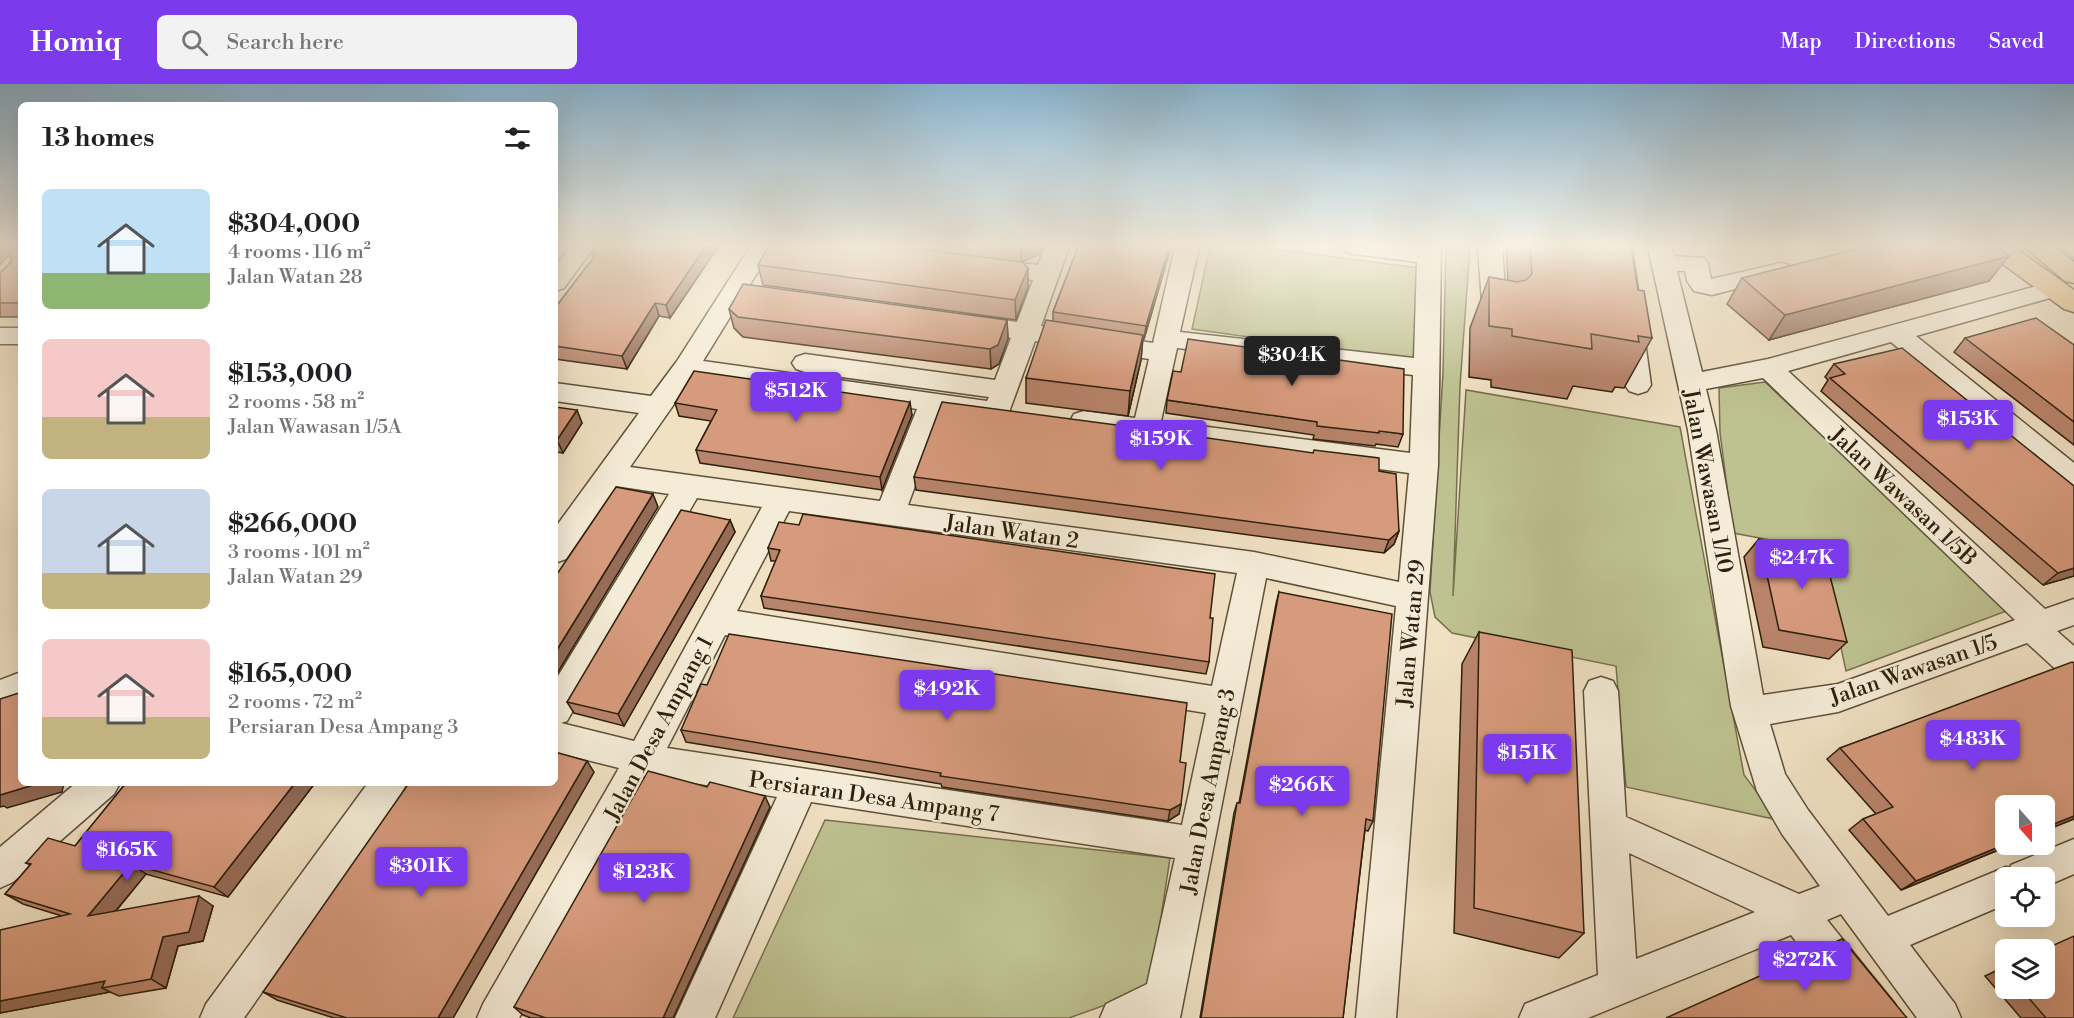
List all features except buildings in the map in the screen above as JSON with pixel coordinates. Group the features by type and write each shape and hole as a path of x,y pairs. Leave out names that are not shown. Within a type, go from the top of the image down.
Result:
{"street":[{"path":"558,546 692,358 747,291"},
{"path":"1007,405 1026,331 1041,291"},
{"path":"1146,428 1177,291"},
{"name":"Jalan Watan 29","path":"1376,1018 1424,465 1427,291"},
{"path":"1493,291 1496,323"},
{"path":"1626,291 1638,384"},
{"name":"Jalan Wawasan 1/10","path":"1678,291 1690,383 1702,430 1748,706 1768,780 1795,822 1941,1018"},
{"path":"1690,383 1768,368 2010,302 2061,291"},
{"path":"2010,302 2037,321"},
{"path":"945,320 1165,346 1426,368"},
{"path":"1896,333 2074,479"},
{"path":"0,336 18,336"},
{"path":"692,358 933,402 1007,405"},
{"path":"692,358 1007,405"},
{"name":"Jalan Wawasan 1/5B","path":"1768,368 2036,626 2074,666"},
{"path":"558,392 659,406"},
{"path":"890,514 933,402"},
{"path":"1054,417 1424,465"},
{"name":"Jalan Watan 2","path":"609,475 1254,564 1413,597"},
{"path":"558,706 689,486"},
{"name":"Jalan Desa Ampang 1","path":"497,1018 644,759 781,499"},
{"name":"Jalan Desa Ampang 3","path":"1162,1007 1254,564"},
{"name":"Jalan Wawasan 1/5","path":"1748,706 1766,710 1838,698 2074,612"},
{"path":"716,621 1224,702"},
{"path":"0,696 18,687"},
{"path":"1601,691 1618,986"},
{"name":"Persiaran Desa Ampang 7","path":"558,737 644,759 800,786 1196,844"},
{"path":"0,870 98,786"},
{"path":"220,1018 387,786"},
{"path":"695,1018 800,786"},
{"path":"1608,826 1798,913 1881,1018"},
{"path":"2049,867 2074,856"},
{"path":"1882,938 1995,890"},
{"path":"1539,1018 1848,893"},
{"path":"1120,1018 1162,1007"}],"green space":[{"path":"1200,291 1419,291 1418,361 1192,329"},
{"path":"1445,291 1467,291 1460,386 1453,596 1466,390 1680,427 1744,775 1778,820 1626,787 1616,666 1452,633 1435,617 1430,592 1443,372"},
{"path":"1765,382 2009,610 1846,671 1820,549 1733,533 1720,433 1719,388"},
{"path":"825,820 1170,858 1150,989 1069,1018 733,1018"}]}
